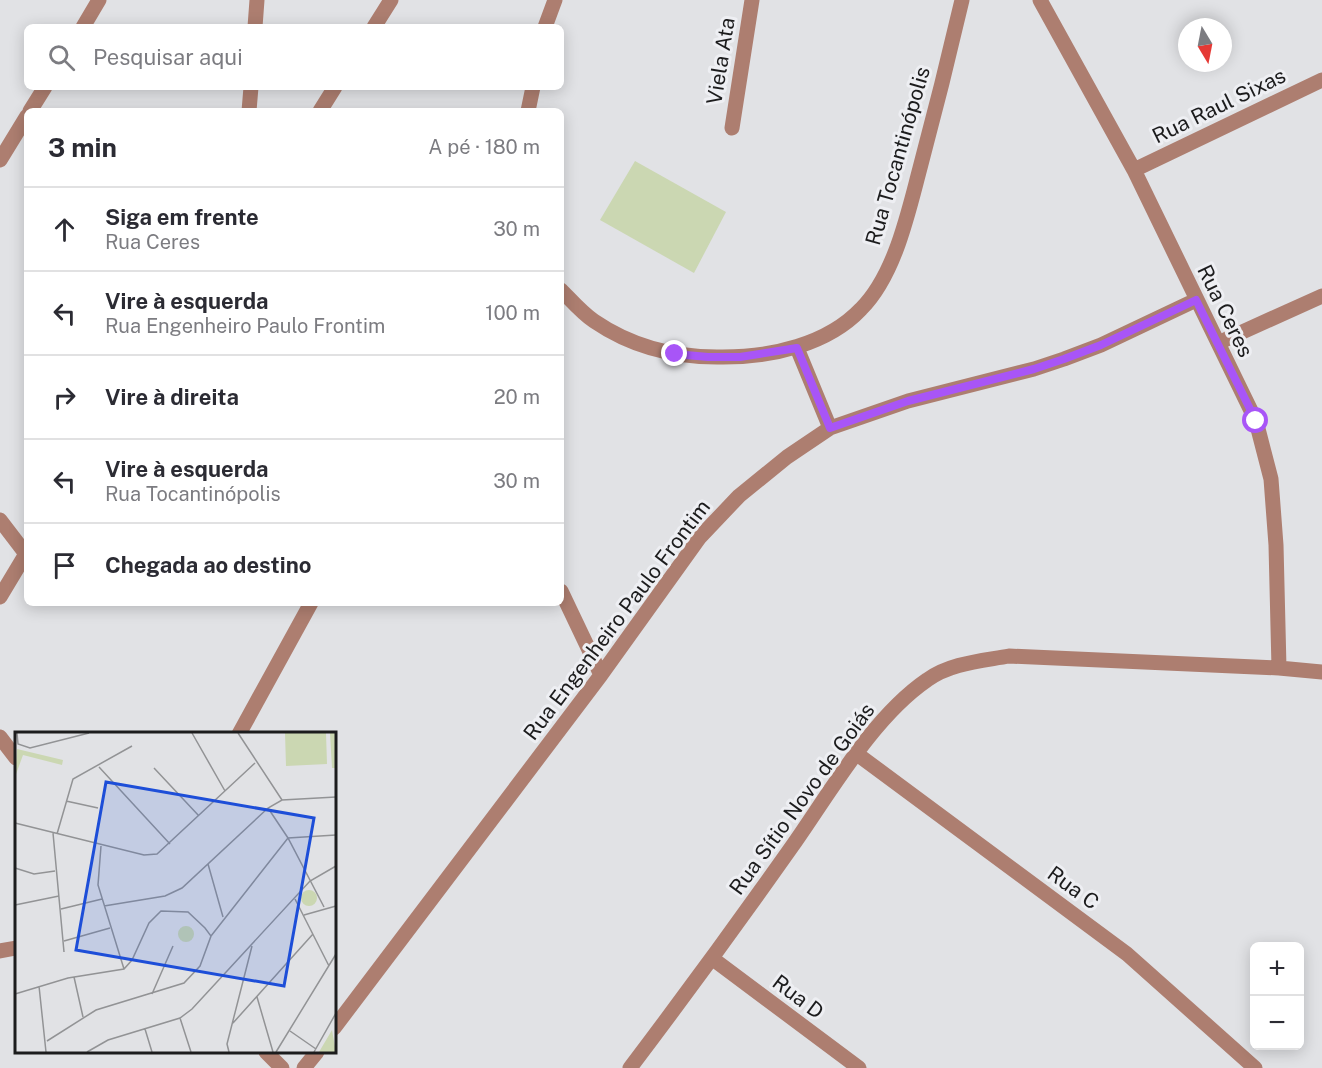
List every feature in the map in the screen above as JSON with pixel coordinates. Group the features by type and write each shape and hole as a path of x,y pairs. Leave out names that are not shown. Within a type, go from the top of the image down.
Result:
{"street":[{"path":"85,24 99,0"},
{"path":"255,24 257,0"},
{"path":"376,24 391,0"},
{"path":"546,24 555,0"},
{"name":"Viela Ata","path":"732,128 752,0"},
{"name":"Rua Tocantinópolis","path":"564,293 592,320 632,343 675,354 740,357 797,348 839,328 862,309 879,285 900,241 929,136 962,0"},
{"name":"Rua Ceres","path":"1040,0 1134,170 1256,421 1271,479 1276,545 1280,668"},
{"name":"Rua Raul Sixas","path":"1134,170 1322,80"},
{"path":"32,108 43,90"},
{"path":"249,108 251,90"},
{"path":"322,108 333,90"},
{"path":"529,108 532,90"},
{"path":"0,160 24,121"},
{"path":"1218,343 1322,296"},
{"name":"Rua Engenheiro Paulo Frontim","path":"336,1025 601,675 700,537 739,496 787,456 830,428 908,401 1034,369 1064,359 1101,345 1196,300"},
{"path":"797,348 830,428"},
{"path":"0,520 24,549"},
{"path":"0,597 24,558"},
{"path":"564,597 601,675"},
{"path":"240,732 308,606"},
{"name":"Rua Sítio Novo de Goiás","path":"630,1068 713,959 857,754 899,702 929,678 965,663 1009,656 1280,668 1322,672"},
{"path":"0,737 15,757"},
{"name":"Rua C","path":"857,754 1127,954 1255,1068"},
{"path":"0,951 15,948"},
{"name":"Rua D","path":"713,959 859,1068"},
{"path":"267,1053 282,1068"},
{"path":"304,1068 316,1053"}],"green space":[{"path":"635,161 726,212 694,273 600,220"}],"route":[{"path":"675,354 740,357 797,348 830,428 908,401 1034,369 1064,359 1101,345 1196,300 1256,421"}]}
